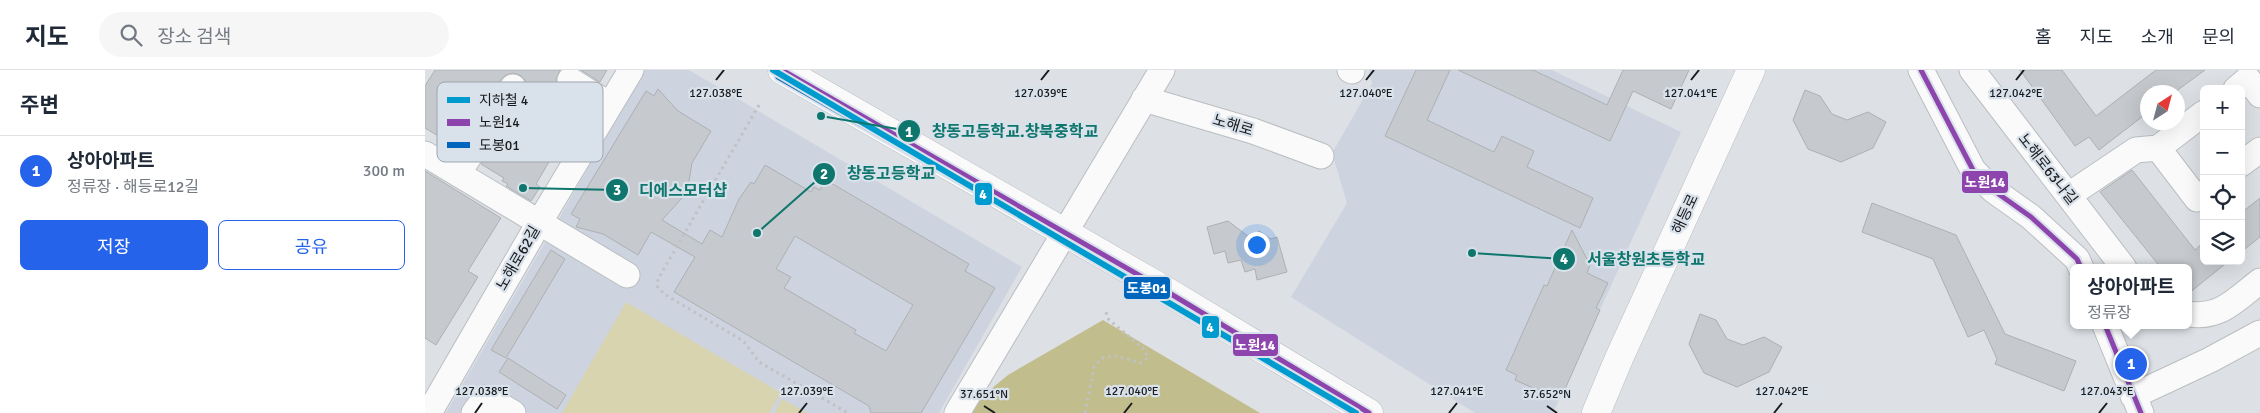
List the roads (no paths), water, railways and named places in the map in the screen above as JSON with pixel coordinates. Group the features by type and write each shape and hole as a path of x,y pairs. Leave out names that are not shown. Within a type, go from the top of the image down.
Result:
{"main road":[{"name":"해등로","path":"1596,413 1620,356 1751,70"},
{"path":"792,73 1065,232 1369,413"}],"street":[{"name":"노해로62길","path":"603,117 631,70"},
{"path":"957,413 1162,70"},
{"path":"1921,70 1973,170 1993,190 2031,216 2077,259 2079,264"},
{"name":"노해로63나길","path":"1972,70 2121,264"},
{"path":"2241,85 2248,80 2260,95"},
{"name":"노해로","path":"1144,99 1253,131 1321,156"},
{"path":"603,101 610,105"},
{"path":"2069,195 2136,150 2158,148 2200,116"},
{"path":"2158,148 2197,199 2200,196"},
{"path":"2245,161 2260,150"},
{"path":"425,154 437,161"},
{"path":"439,162 627,275"},
{"path":"459,174 466,162"},
{"name":"노해로62길","path":"429,413 576,162"},
{"path":"2192,315 2199,316 2222,311 2260,281"},
{"path":"2107,329 2137,405 2210,360 2260,333"},
{"path":"474,413 485,398 513,413"}],"metro line":[{"name":"4","path":"773,70 1356,413"}],"place":[{"name":"창동고등학교.창북중학교","path":"821,116"},
{"name":"디에스모터샵","path":"523,188"},
{"name":"창동고등학교","path":"757,233"},
{"name":"서울창원초등학교","path":"1472,253"},
{"name":"상아아파트","path":"2131,364"}]}
